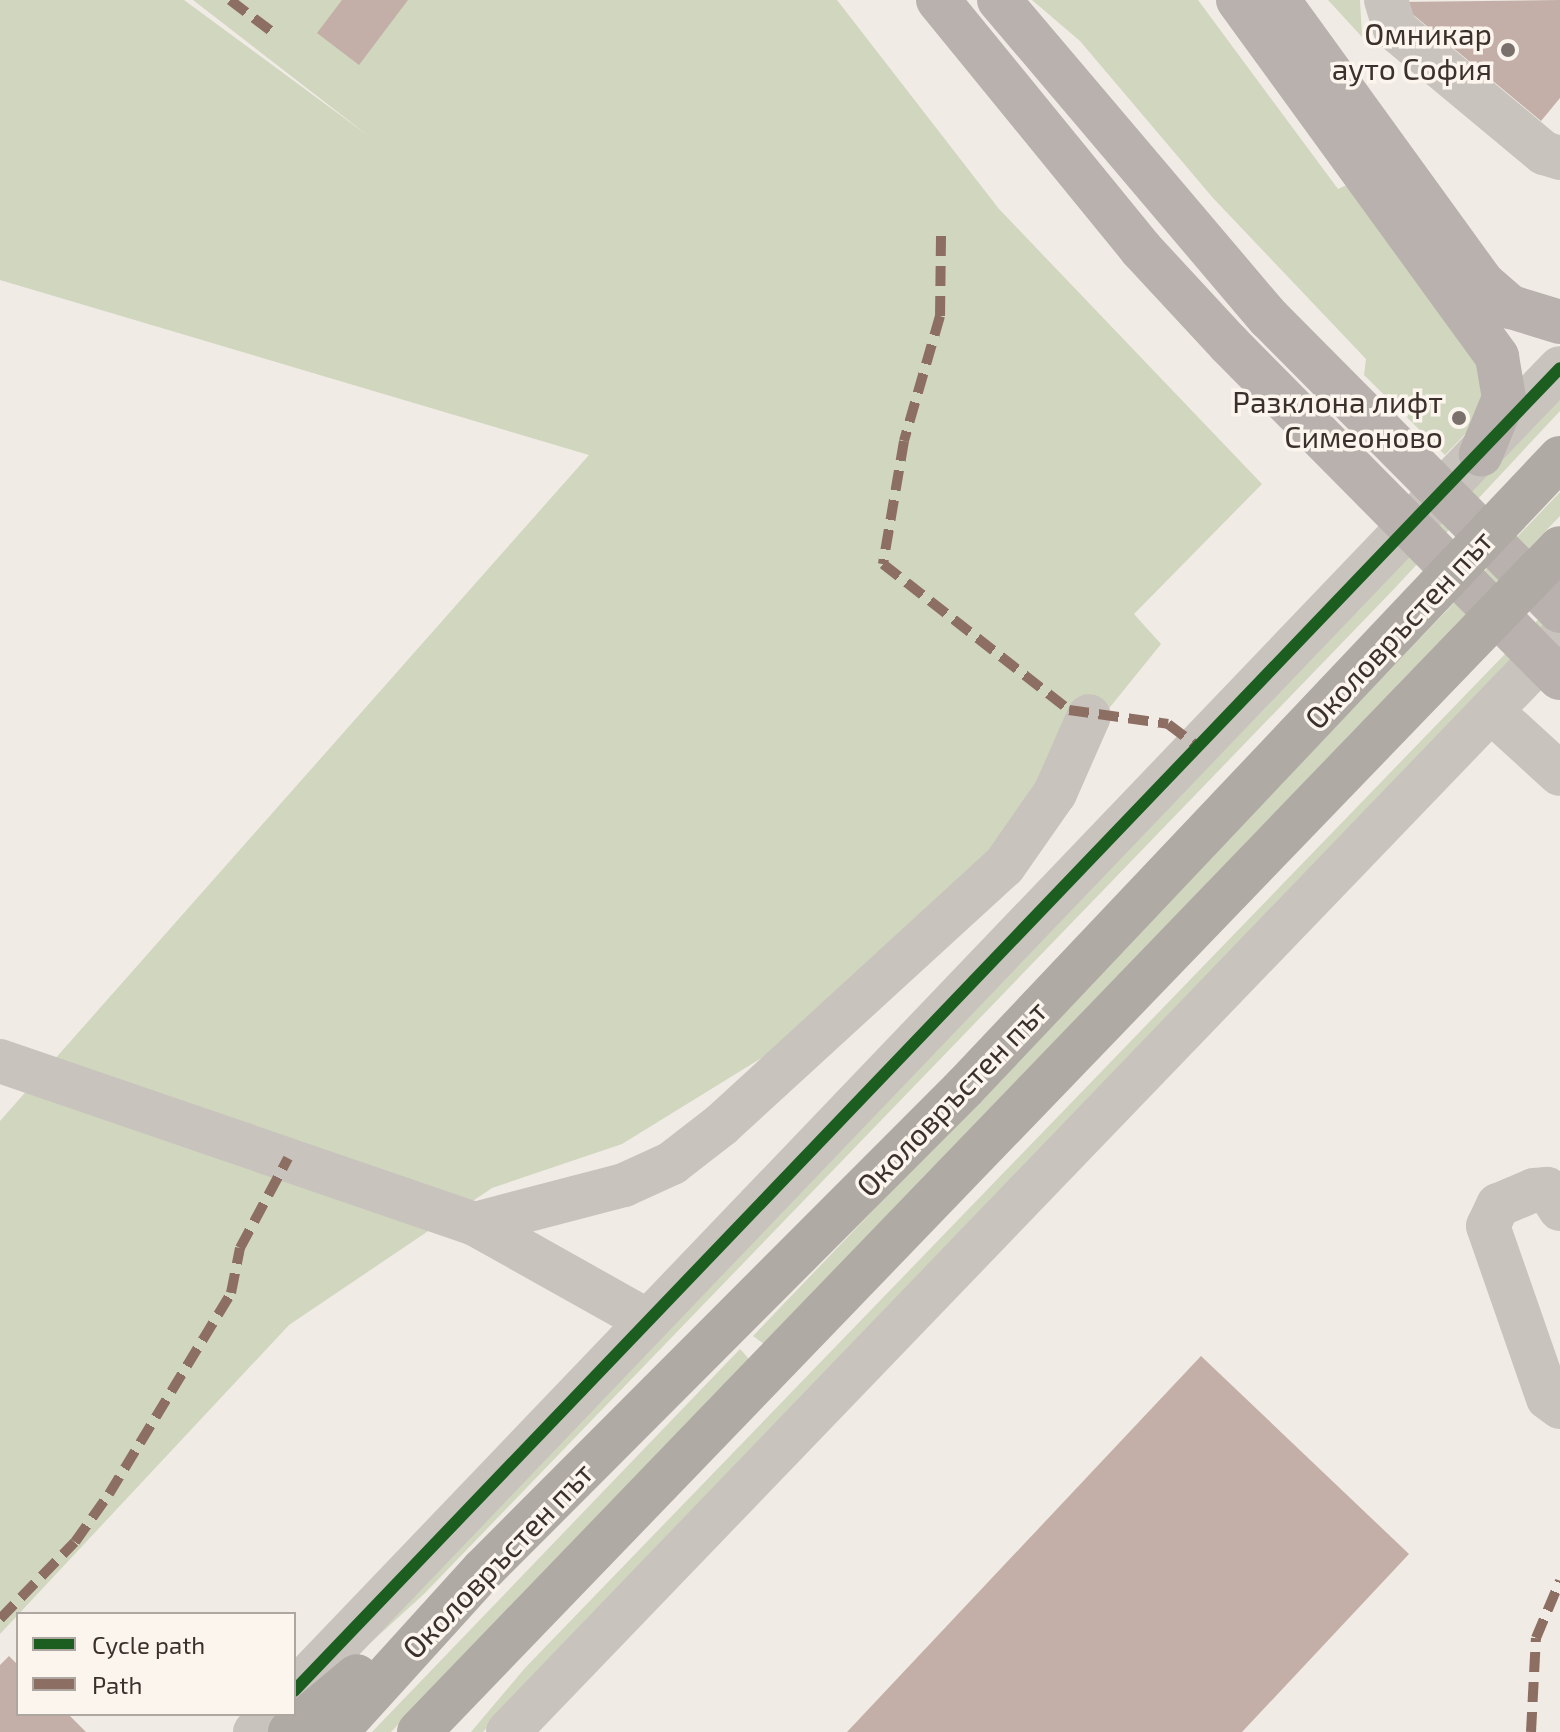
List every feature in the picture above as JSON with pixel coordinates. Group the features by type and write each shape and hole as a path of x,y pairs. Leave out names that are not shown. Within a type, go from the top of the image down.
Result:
{"highway":[{"name":"Околовръстен път","path":"336,1732 484,1569 965,1087 1560,458"},
{"name":"Околовръстен път","path":"419,1732 1560,548"},
{"path":"453,1732 589,1556"},
{"path":"290,1732 484,1569"}],"main road":[{"path":"938,0 1141,249 1311,427 1560,678"},
{"path":"999,0 1174,214 1343,393 1560,611"},
{"path":"1238,0 1497,357 1504,398 1481,454"},
{"path":"1278,0 1483,283 1511,307 1560,322"}],"street":[{"path":"1386,0 1395,29 1544,153 1560,158"},
{"path":"296,1689 1560,368"},
{"path":"508,1732 1560,639"},
{"path":"1491,711 1560,774"},
{"path":"475,1224 624,1185 672,1163 721,1125 1004,866 1055,793 1089,716"},
{"path":"0,1061 475,1224 648,1321"},
{"path":"1559,1200 1534,1190 1498,1205 1488,1226 1548,1398 1560,1407"},
{"path":"255,1732 270,1716"}],"green space":[{"path":"0,0 184,0 370,137 193,0 837,0 999,209 1262,484 1134,614 1161,644 989,857 794,1038 622,1144 492,1188 289,1325 21,1612 16,1612 16,1617 0,1634 0,1121 589,455 0,280"},
{"path":"1032,0 1198,0 1338,189 1351,183 1487,372 1480,419 1445,455 1364,375 1366,359 1213,198 1080,41"},
{"path":"1328,0 1360,0 1362,37"},
{"path":"1560,393 1560,411 1393,590 424,1594 322,1687"},
{"path":"1560,492 1560,516 764,1344 753,1336"},
{"path":"1560,597 1560,619 483,1732 471,1732 525,1668"},
{"path":"740,1349 749,1359 391,1732 372,1732"}],"building":[{"path":"342,0 408,0 359,65 317,33"},
{"name":"Омникар ауто София","path":"1560,0 1560,98 1541,121 1398,2"},
{"path":"1201,1356 1409,1554 1242,1732 847,1732"},
{"path":"9,1656 16,1663 16,1716 70,1716 86,1732 0,1732 0,1665"}],"marked path":[{"path":"230,0 275,34"},
{"path":"941,236 940,316 904,441 883,564 1069,710 1168,724 1199,747"},
{"path":"0,1619 75,1542 109,1494 231,1293 240,1248 288,1158"},
{"path":"1531,1732 1536,1638 1560,1581"}],"cycle path":[{"path":"296,1689 1560,368"}],"place":[{"name":"Омникар ауто София","path":"1508,50"},
{"name":"Разклона лифт Симеоново","path":"1459,418"}]}
